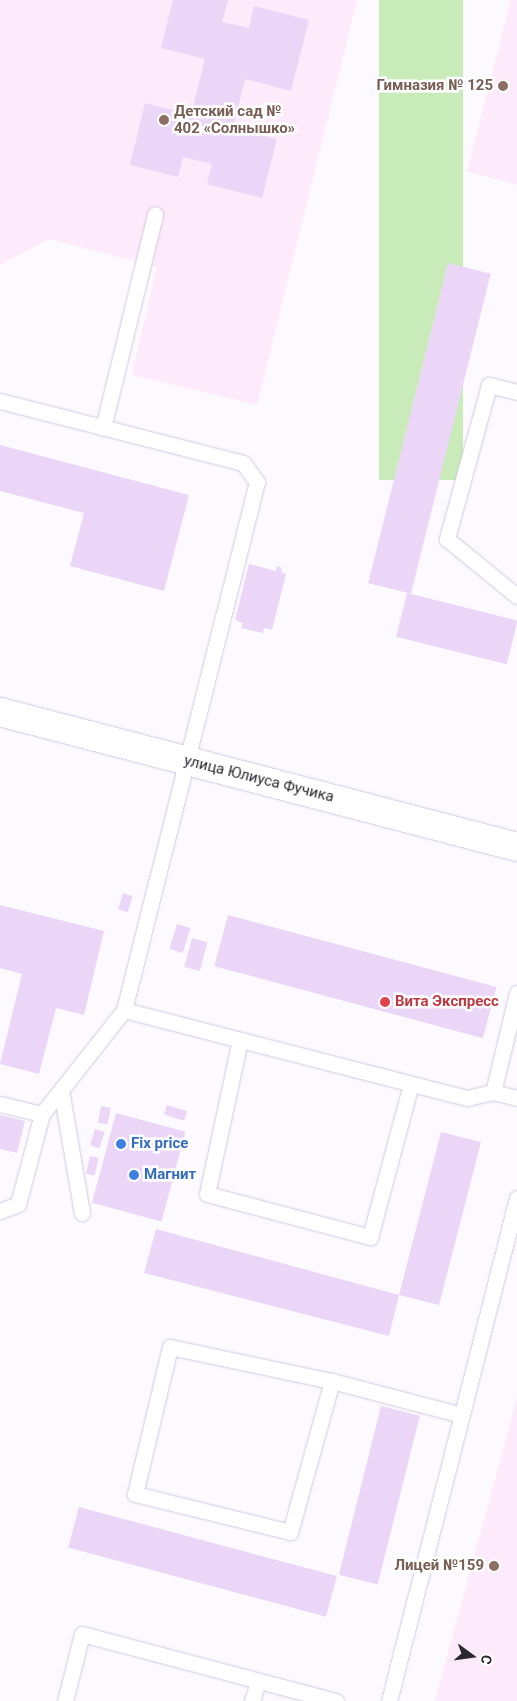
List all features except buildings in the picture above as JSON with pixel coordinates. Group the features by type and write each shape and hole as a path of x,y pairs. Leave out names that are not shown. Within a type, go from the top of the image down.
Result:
{"main road":[{"name":"улица Юлиуса Фучика","path":"0,712 517,847"}],"lane":[{"path":"103,428 155,214"},
{"path":"517,392 489,385 447,539 517,596"},
{"path":"0,402 243,463 257,482 189,762 124,1010 42,1114 18,1204 0,1211"},
{"path":"493,1092 517,993"},
{"path":"124,1010 467,1098 493,1092 517,1098"},
{"path":"240,1040 207,1194 370,1237 411,1084"},
{"path":"61,1090 82,1213"},
{"path":"0,1104 42,1114"},
{"path":"389,1701 517,1198"},
{"path":"332,1381 290,1532 135,1494 170,1347 332,1381 462,1415"},
{"path":"65,1701 82,1634 336,1701"},
{"path":"252,1701 258,1680"}],"shaded area":[{"name":"Детский сад № 402 «Солнышко»","path":"0,0 357,0 257,405 132,375 157,267 49,239 0,265"},
{"name":"Гимназия № 125","path":"511,0 517,0 517,185 467,171"},
{"name":"Лицей №159","path":"517,1397 517,1701 435,1701 508,1432"}],"green space":[{"path":"379,0 463,0 463,480 379,480"}],"place":[{"name":"Гимназия № 125","path":"503,86"},
{"name":"Детский сад № 402 «Солнышко»","path":"164,120"},
{"name":"Вита Экспресс","path":"385,1002"},
{"name":"Fix price","path":"121,1144"},
{"name":"Магнит","path":"134,1175"},
{"name":"Лицей №159","path":"494,1566"}]}
